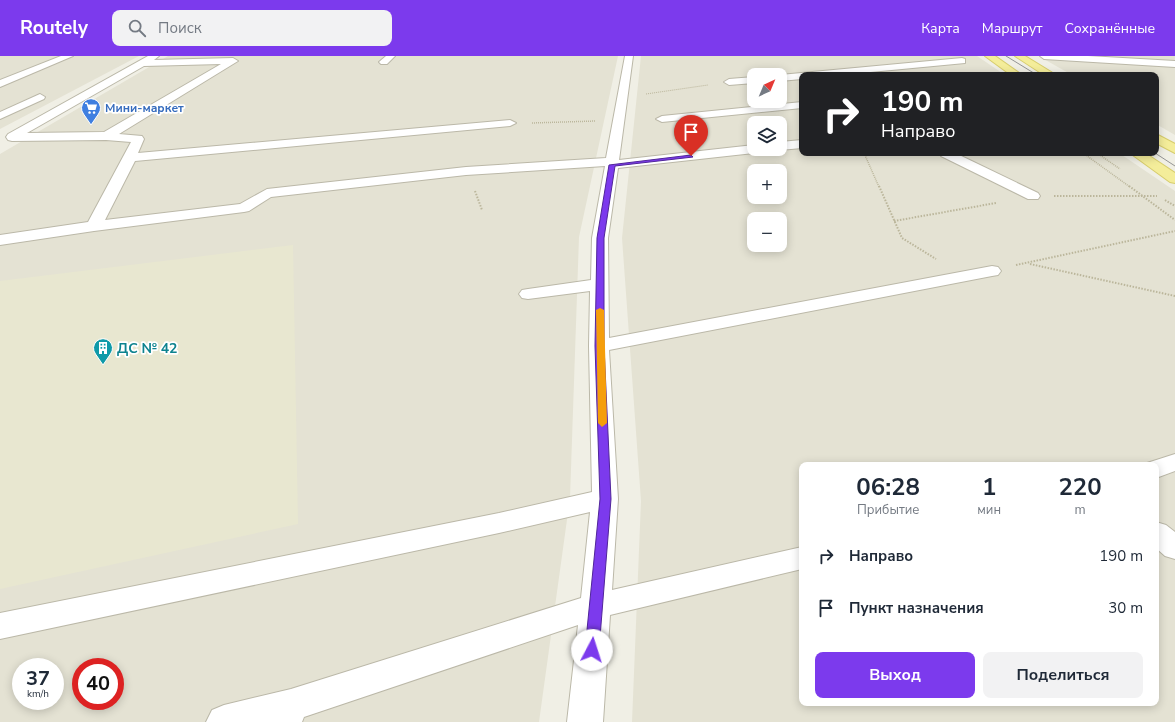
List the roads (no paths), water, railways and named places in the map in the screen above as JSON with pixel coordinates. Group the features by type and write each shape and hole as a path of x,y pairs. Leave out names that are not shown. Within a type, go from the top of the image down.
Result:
{"main road":[{"path":"989,56 1013,72"},
{"path":"1019,56 1046,72"},
{"path":"1159,140 1175,149"},
{"path":"1141,156 1175,178"}],"street":[{"path":"0,84 70,56"},
{"path":"0,144 155,56"},
{"path":"585,722 605,499 600,346 600,238 629,56"},
{"path":"1044,56 1175,64"},
{"path":"106,136 233,61 143,63"},
{"path":"841,72 962,61"},
{"path":"787,77 799,76"},
{"path":"790,77 799,81"},
{"path":"729,82 747,81"},
{"path":"0,116 40,97"},
{"path":"662,119 799,105"},
{"path":"130,158 510,123"},
{"path":"12,137 106,136 138,139 130,158 94,226"},
{"path":"787,145 799,144"},
{"path":"0,240 94,226 244,208 267,193 466,171 612,164 747,150"},
{"path":"951,156 1033,196"},
{"path":"600,346 992,271"},
{"path":"528,294 600,284"},
{"path":"1159,468 1175,462"},
{"path":"0,626 484,526 605,499"},
{"path":"1159,535 1175,548"},
{"path":"224,722 287,714 596,606 799,559"}],"tram line":[{"path":"1006,56 1032,72"},
{"path":"1159,156 1175,166"}],"place":[{"name":"Мини-маркет","path":"91,125"},
{"name":"ДС № 42","path":"103,365"}]}
